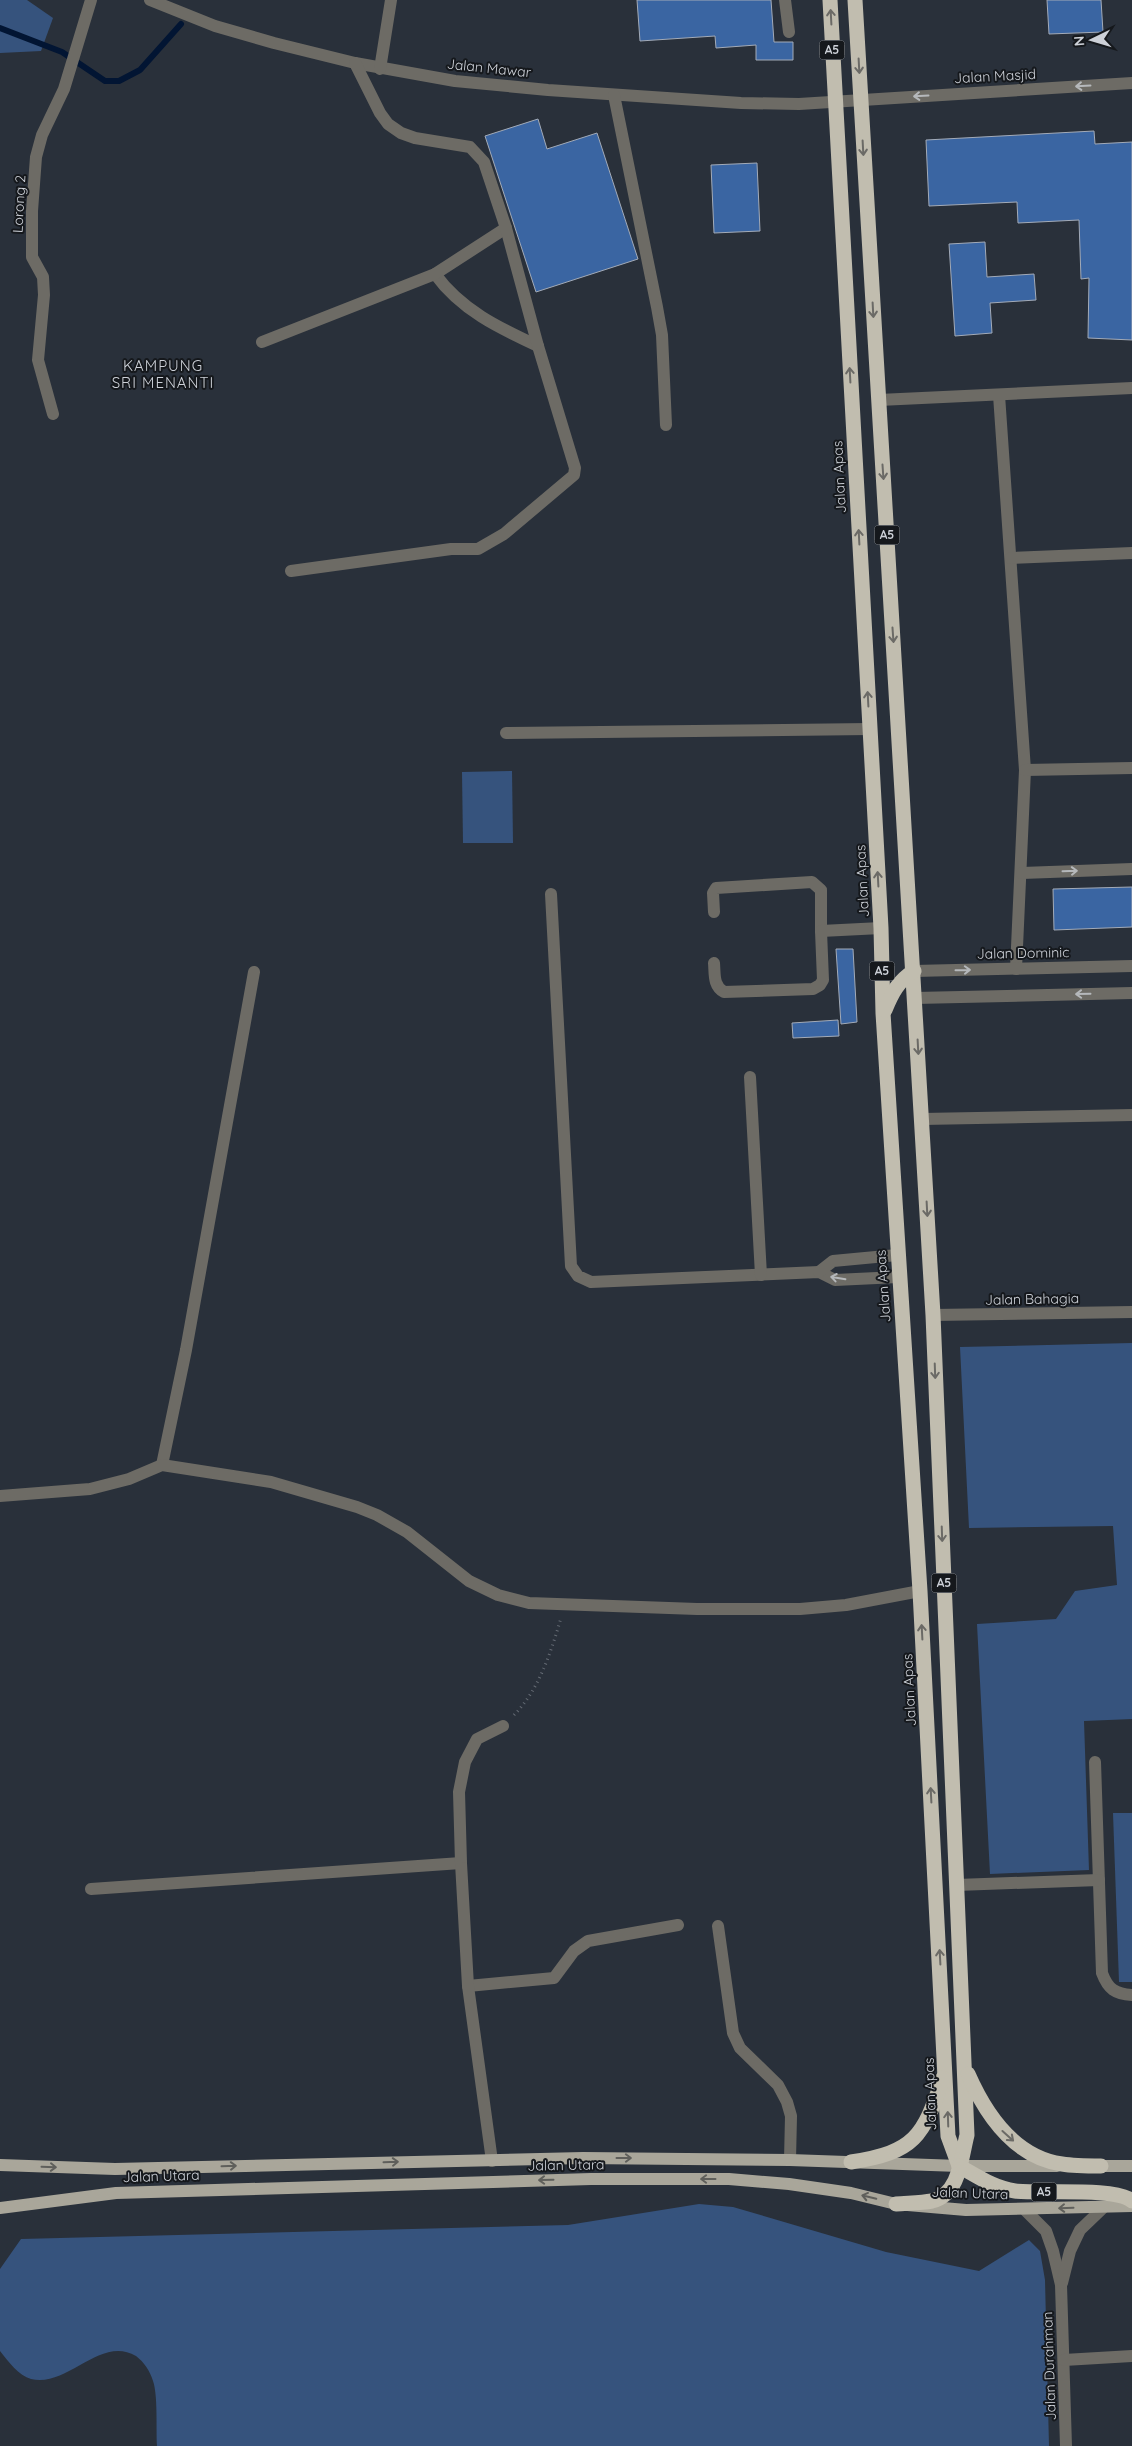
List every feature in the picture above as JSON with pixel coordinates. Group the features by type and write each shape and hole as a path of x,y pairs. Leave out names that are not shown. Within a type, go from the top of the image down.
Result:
{"highway":[{"name":"A5","path":"830,0 835,101"},
{"name":"A5","path":"855,0 933,1315 967,2135 956,2182 944,2195 932,2200 896,2204"},
{"name":"Jalan Apas","path":"835,101 881,928 883,1014 898,1277 920,1591 948,2136 959,2166"},
{"path":"883,1014 893,991 902,978 914,971"},
{"path":"964,2066 988,2113 1010,2139 1038,2158 1062,2164 1101,2166"},
{"path":"851,2162 880,2157 899,2150 922,2130 946,2068"},
{"name":"A5","path":"959,2166 989,2184 1014,2191 1111,2194 1128,2198 1132,2201"}],"main road":[{"name":"Jalan Utara","path":"0,2165 115,2169 583,2158 790,2160 959,2166 1132,2166"},
{"name":"Jalan Utara","path":"0,2208 116,2193 448,2183 689,2179 729,2179 789,2184 850,2193 896,2204 966,2210 1132,2206"}],"street":[{"name":"Lorong 2","path":"53,414 38,360 44,294 43,277 32,257 32,211 36,157 42,135 64,89 92,0"},
{"name":"Jalan Mawar","path":"150,0 215,26 274,43 380,69 455,80 614,95 741,103 799,104 835,101"},
{"path":"380,69 391,0"},
{"path":"785,0 789,32"},
{"path":"291,571 451,549 478,549 504,534 574,475 575,461 538,346 506,228 484,162 477,152 464,144 415,138 402,133 388,124 380,113 355,63"},
{"name":"Jalan Masjid","path":"835,101 1132,83"},
{"path":"614,95 659,316 666,425"},
{"path":"262,342 436,274 506,228"},
{"path":"436,274 446,290 481,318 538,346"},
{"path":"879,400 1132,388"},
{"path":"999,395 1025,770 1022,873 1016,969"},
{"path":"1011,558 1132,553"},
{"path":"506,732 870,729"},
{"path":"1025,770 1132,768"},
{"path":"1022,873 1132,869"},
{"path":"714,912 716,888 812,882 821,890 822,980 820,985 813,989 724,992 718,989 715,982 714,963"},
{"path":"551,894 571,1266 578,1276 591,1282 819,1272 835,1280 898,1277"},
{"path":"821,931 881,928"},
{"name":"Jalan Dominic","path":"914,971 1132,966"},
{"path":"162,1465 186,1350 254,972"},
{"path":"915,998 1132,993"},
{"path":"750,1077 761,1275"},
{"path":"922,1119 1132,1115"},
{"path":"819,1272 833,1261 897,1255"},
{"name":"Jalan Bahagia","path":"933,1315 1132,1312"},
{"path":"0,1496 90,1489 129,1479 162,1465 271,1482 357,1507 407,1532 469,1580 483,1588 498,1595 529,1603 800,1609 846,1604 920,1591"},
{"path":"492,2161 468,1986 459,1792 465,1762 477,1739 503,1726"},
{"path":"1095,1762 1102,1973 1107,1986 1117,1994 1132,1995"},
{"path":"91,1889 461,1863"},
{"path":"957,1884 1099,1880"},
{"path":"468,1986 554,1978 569,1956 588,1941 678,1925"},
{"path":"718,1926 733,2033 740,2048 778,2085 787,2102 791,2116 790,2160"},
{"name":"Jalan Durahman","path":"1061,2286 1070,2251 1080,2230 1104,2207"},
{"name":"Jalan Durahman","path":"1025,2210 1046,2231 1061,2286 1066,2446"},
{"path":"1064,2360 1132,2356"}],"path":[{"path":"503,1726 530,1696 554,1640 564,1605"}],"shaded area":[{"path":"0,0 27,0 53,18 41,51 0,53"},
{"path":"512,771 513,843 463,843 462,772"},
{"path":"1132,1343 1132,1719 1084,1721 1089,1870 990,1874 977,1624 1056,1619 1075,1591 1117,1585 1113,1526 969,1528 960,1347"},
{"path":"1113,1813 1132,1813 1132,1982 1119,1982"},
{"path":"699,2204 733,2207 886,2252 979,2271 1029,2240 1040,2251 1045,2280 1049,2446 157,2446 155,2387 148,2370 136,2356 123,2351 110,2352 45,2380 31,2379 22,2375 0,2351 0,2269 21,2239 568,2225"}],"building":[{"path":"637,0 771,0 774,42 793,42 793,60 756,60 756,45 716,48 715,36 640,41"},
{"path":"1047,0 1101,0 1103,32 1049,34"},
{"path":"538,119 547,149 597,133 638,259 536,292 485,136"},
{"path":"1094,131 1095,144 1132,142 1132,340 1088,338 1089,278 1081,279 1079,220 1018,223 1017,202 929,206 926,140"},
{"path":"757,163 760,231 714,233 711,165"},
{"path":"985,242 987,277 1034,274 1036,300 990,303 992,333 955,336 949,244"},
{"path":"1132,887 1132,927 1054,930 1053,889"},
{"path":"836,949 853,949 857,1022 841,1024"},
{"path":"838,1020 839,1036 793,1038 792,1023"}],"waterway":[{"path":"0,28 62,52 105,81 119,81 140,70 181,24"}],"district":[{"name":"KAMPUNG SRI MENANTI","path":"163,374"}]}
